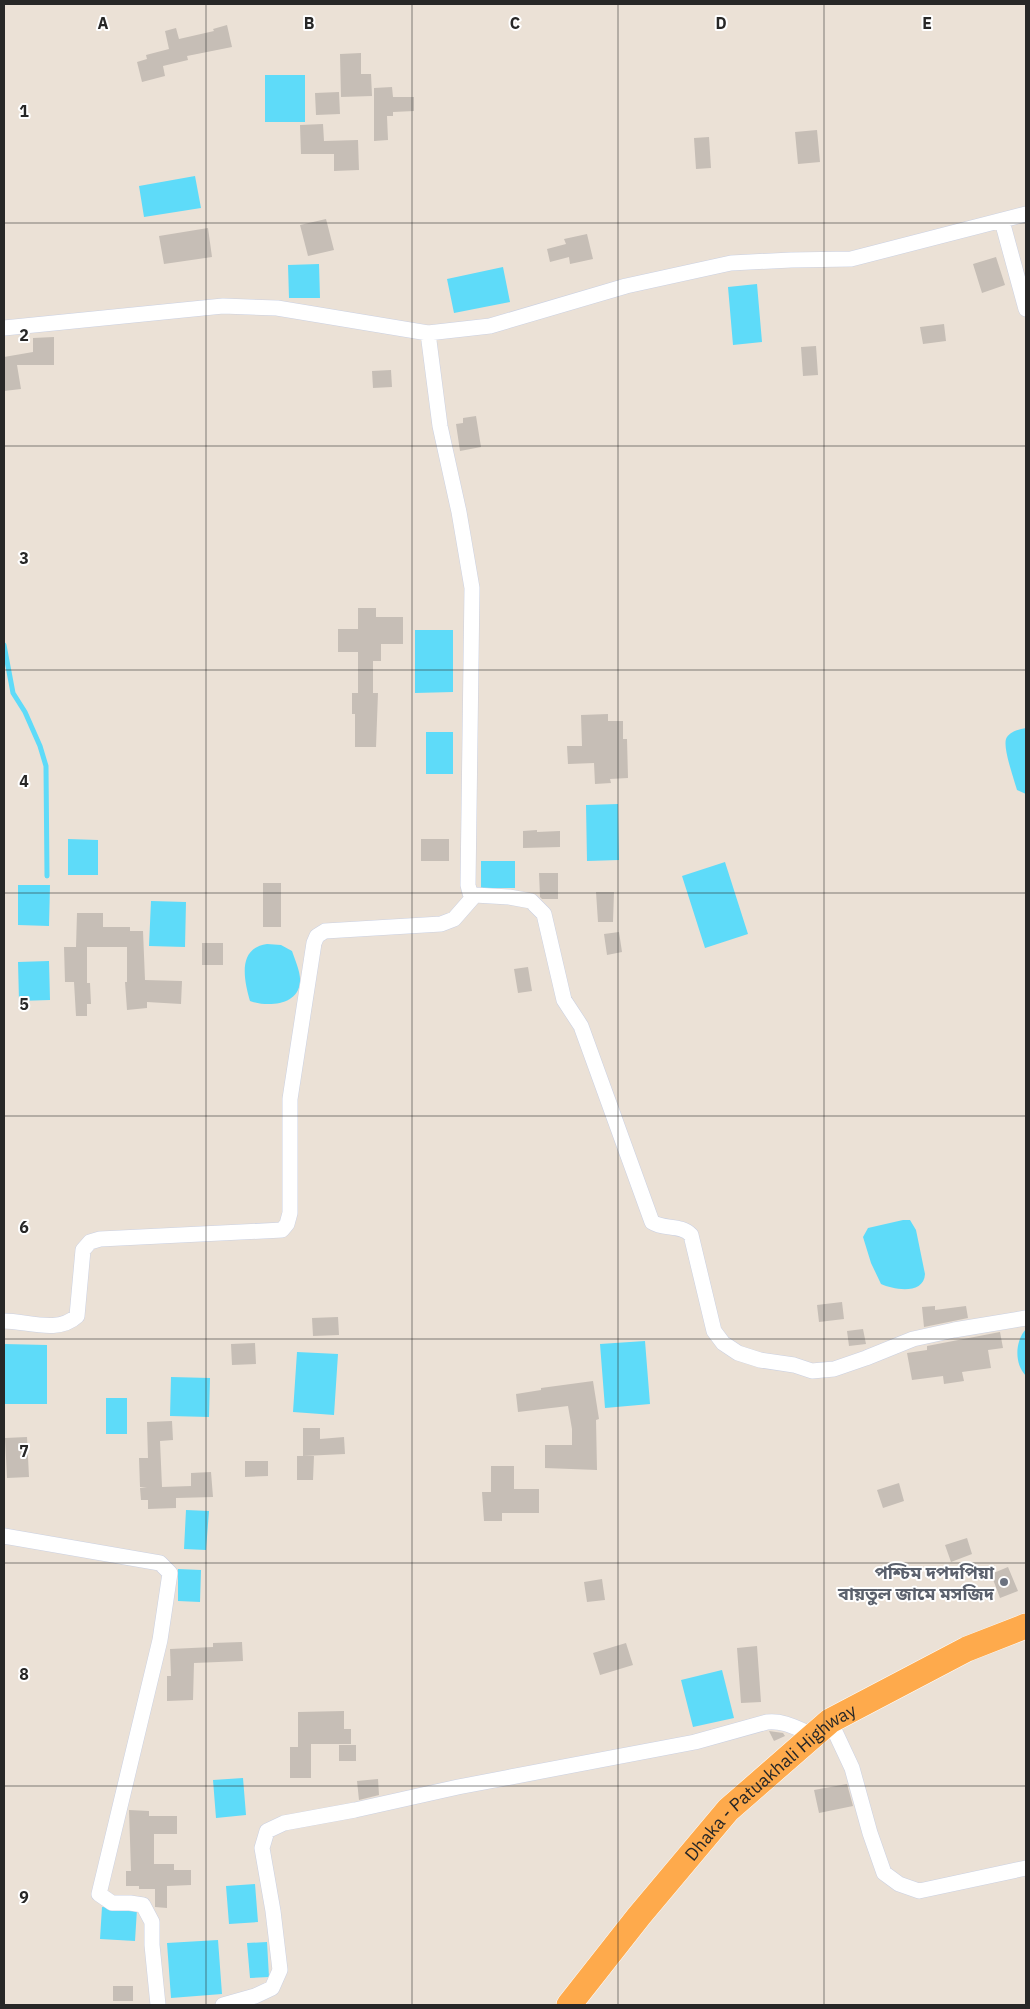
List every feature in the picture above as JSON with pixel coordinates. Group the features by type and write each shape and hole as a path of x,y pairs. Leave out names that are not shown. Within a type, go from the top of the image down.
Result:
{"highway":[{"name":"Dhaka - Patuakhali Highway","path":"569,2005 639,1916 728,1810 822,1728 967,1649 1026,1626"}],"street":[{"path":"4,328 223,306 277,308 428,333 490,326 626,286 731,263 851,259 1026,214"},
{"path":"1002,221 1026,309"},
{"path":"428,333 440,426 459,512 472,588 468,885 470,893 475,896 509,897 531,901 544,914 564,1000 581,1026 652,1222 658,1226 687,1231 691,1235 714,1331 723,1343 738,1353 760,1360 794,1365 812,1371 834,1369 913,1339 1026,1318"},
{"path":"4,1321 48,1325 62,1325 71,1322 77,1316 83,1250 90,1242 100,1239 282,1230 287,1224 290,1213 290,1099 314,943 317,936 325,931 441,924 454,919 475,896"},
{"path":"4,1536 160,1563 170,1573 160,1640 99,1894 112,1903 142,1905 152,1922 152,1945 158,2005"},
{"path":"223,2005 255,1996 272,1988 280,1970 273,1911 262,1848 266,1831 284,1824 468,1785 695,1742 767,1722 776,1721 822,1728 852,1768 870,1833 884,1873 899,1884 919,1891 958,1881 1026,1868"}],"water":[{"path":"265,75 305,75 305,122 265,122"},
{"path":"195,176 201,208 144,217 139,186"},
{"path":"319,264 320,298 289,298 288,265"},
{"path":"503,267 510,302 454,313 447,279"},
{"path":"757,284 762,342 733,345 728,287"},
{"path":"415,630 453,630 453,692 415,693"},
{"path":"1026,728 1026,794 1017,790 1005,744 1009,734"},
{"path":"426,732 453,732 453,774 426,774"},
{"path":"618,804 619,860 587,861 586,805"},
{"path":"68,839 98,840 98,875 68,875"},
{"path":"481,861 515,861 515,888 481,888"},
{"path":"725,862 748,934 705,948 682,876"},
{"path":"18,885 50,885 49,926 18,925"},
{"path":"151,901 186,902 185,947 149,946"},
{"path":"267,944 281,945 292,951 299,971 300,982 298,990 294,996 281,1003 265,1004 250,1001 248,993 245,975 247,958 257,947"},
{"path":"49,961 50,1000 19,1001 18,962"},
{"path":"910,1220 916,1230 925,1274 920,1285 908,1289 893,1288 881,1284 871,1263 863,1237 868,1228"},
{"path":"1026,1329 1026,1376 1019,1365 1017,1352 1022,1334"},
{"path":"645,1341 650,1404 605,1408 600,1344"},
{"path":"4,1344 47,1345 47,1404 4,1404"},
{"path":"297,1352 338,1354 334,1415 293,1412"},
{"path":"171,1377 210,1378 209,1417 170,1416"},
{"path":"106,1398 127,1398 127,1434 106,1434"},
{"path":"186,1510 209,1511 206,1550 184,1549"},
{"path":"178,1569 201,1570 200,1602 178,1601"},
{"path":"722,1670 734,1718 693,1727 681,1680"},
{"path":"243,1778 246,1815 216,1818 213,1780"},
{"path":"255,1884 258,1922 229,1924 226,1886"},
{"path":"102,1907 137,1909 135,1941 100,1939"},
{"path":"218,1940 222,1994 171,1998 167,1943"},
{"path":"267,1942 269,1977 250,1978 247,1943"}],"building":[{"path":"227,25 232,47 187,56 188,60 163,66 165,76 142,82 137,62 147,59 146,55 169,49 165,31 176,28 179,39 214,31 213,29"},
{"path":"361,53 361,74 371,74 372,96 341,97 340,54"},
{"path":"392,87 393,97 414,97 414,111 393,112 393,116 387,116 388,140 374,141 374,88"},
{"path":"339,92 340,114 316,115 315,93"},
{"path":"323,124 324,141 358,140 359,170 334,171 334,154 301,154 300,125"},
{"path":"817,130 820,162 798,164 795,132"},
{"path":"709,137 711,168 696,169 694,138"},
{"path":"326,219 334,250 308,256 300,225"},
{"path":"208,228 212,257 164,264 159,236"},
{"path":"587,234 593,259 570,264 569,257 550,262 547,249 566,244 564,239"},
{"path":"996,257 1005,285 982,293 973,264"},
{"path":"944,324 946,341 923,344 920,327"},
{"path":"54,337 54,365 17,365 21,389 4,391 4,357 33,352 33,338"},
{"path":"816,346 818,375 803,376 801,347"},
{"path":"391,370 392,387 373,388 372,371"},
{"path":"476,416 481,447 460,451 456,424 463,423 463,418"},
{"path":"358,608 376,608 376,617 403,617 403,644 381,644 381,661 373,661 373,693 378,693 376,747 355,747 355,714 352,714 352,693 358,693 358,652 338,652 338,629 358,629"},
{"path":"608,714 608,721 623,721 623,739 627,739 628,778 610,779 611,783 595,784 594,763 568,764 567,746 582,746 581,715"},
{"path":"537,830 537,832 560,831 560,847 523,848 523,831"},
{"path":"421,839 449,839 449,861 421,861"},
{"path":"539,873 558,873 558,899 542,899 540,897"},
{"path":"263,883 281,883 281,927 263,927"},
{"path":"596,892 614,892 613,922 598,922"},
{"path":"77,913 103,913 103,927 130,927 130,931 143,931 145,980 182,981 181,1004 147,1002 147,1008 127,1010 125,982 127,982 127,947 76,947"},
{"path":"619,932 622,952 607,955 604,934"},
{"path":"202,943 223,943 223,965 202,965"},
{"path":"64,947 87,947 87,983 90,983 91,1004 87,1004 87,1016 76,1016 74,982 65,982"},
{"path":"528,967 532,991 518,993 514,969"},
{"path":"842,1302 844,1319 819,1322 817,1305"},
{"path":"935,1306 935,1310 966,1306 968,1318 924,1327 922,1307"},
{"path":"338,1317 339,1335 313,1336 312,1318"},
{"path":"863,1329 866,1344 849,1346 847,1331"},
{"path":"1000,1332 1003,1348 988,1350 991,1368 962,1372 964,1381 944,1384 943,1376 912,1380 907,1353 927,1350 927,1346"},
{"path":"255,1343 256,1364 232,1365 231,1344"},
{"path":"593,1381 599,1419 596,1420 597,1470 545,1468 545,1445 572,1445 572,1429 568,1406 518,1412 516,1394 541,1390 541,1388"},
{"path":"172,1421 173,1440 160,1441 162,1487 191,1486 191,1473 211,1472 213,1497 176,1498 176,1508 148,1509 148,1500 141,1500 140,1488 147,1487 140,1487 139,1458 148,1458 147,1422"},
{"path":"303,1428 320,1428 320,1439 344,1437 345,1454 303,1456"},
{"path":"27,1437 29,1477 7,1478 5,1438"},
{"path":"297,1456 314,1456 313,1480 297,1480"},
{"path":"245,1461 268,1461 268,1476 245,1477"},
{"path":"491,1466 514,1466 514,1489 539,1489 539,1513 502,1513 502,1521 484,1521 482,1492 491,1492"},
{"path":"899,1483 904,1501 883,1508 877,1490"},
{"path":"967,1538 972,1554 951,1562 945,1545"},
{"name":"পশ্চিম দপদপিয়া বায়তুল জামে মসজিদ","path":"1008,1567 1018,1591 1000,1598 991,1574"},
{"path":"602,1579 605,1600 587,1602 584,1582"},
{"path":"242,1642 243,1661 194,1663 193,1700 167,1701 167,1676 171,1676 170,1649 213,1647 213,1643"},
{"path":"626,1643 633,1665 600,1675 593,1653"},
{"path":"757,1646 761,1702 741,1703 737,1648"},
{"path":"344,1711 344,1729 351,1729 351,1744 311,1744 311,1778 290,1778 290,1747 298,1747 298,1712"},
{"path":"769,1731 783,1733 785,1736 774,1741"},
{"path":"339,1745 356,1745 356,1761 339,1761"},
{"path":"378,1779 379,1795 359,1800 357,1781"},
{"path":"847,1784 853,1806 819,1813 814,1790"},
{"path":"129,1810 149,1811 149,1816 177,1816 177,1834 154,1834 154,1864 174,1864 174,1870 191,1870 191,1885 167,1886 167,1908 155,1907 155,1889 139,1889 139,1886 126,1886 126,1871 131,1871"},
{"path":"113,1986 133,1986 133,2001 113,2001"}],"waterway":[{"path":"4,645 13,693 25,712 40,746 46,766 47,876"}],"place":[{"name":"পশ্চিম দপদপিয়া বায়তুল জামে মসজিদ","path":"1004,1582"}]}
